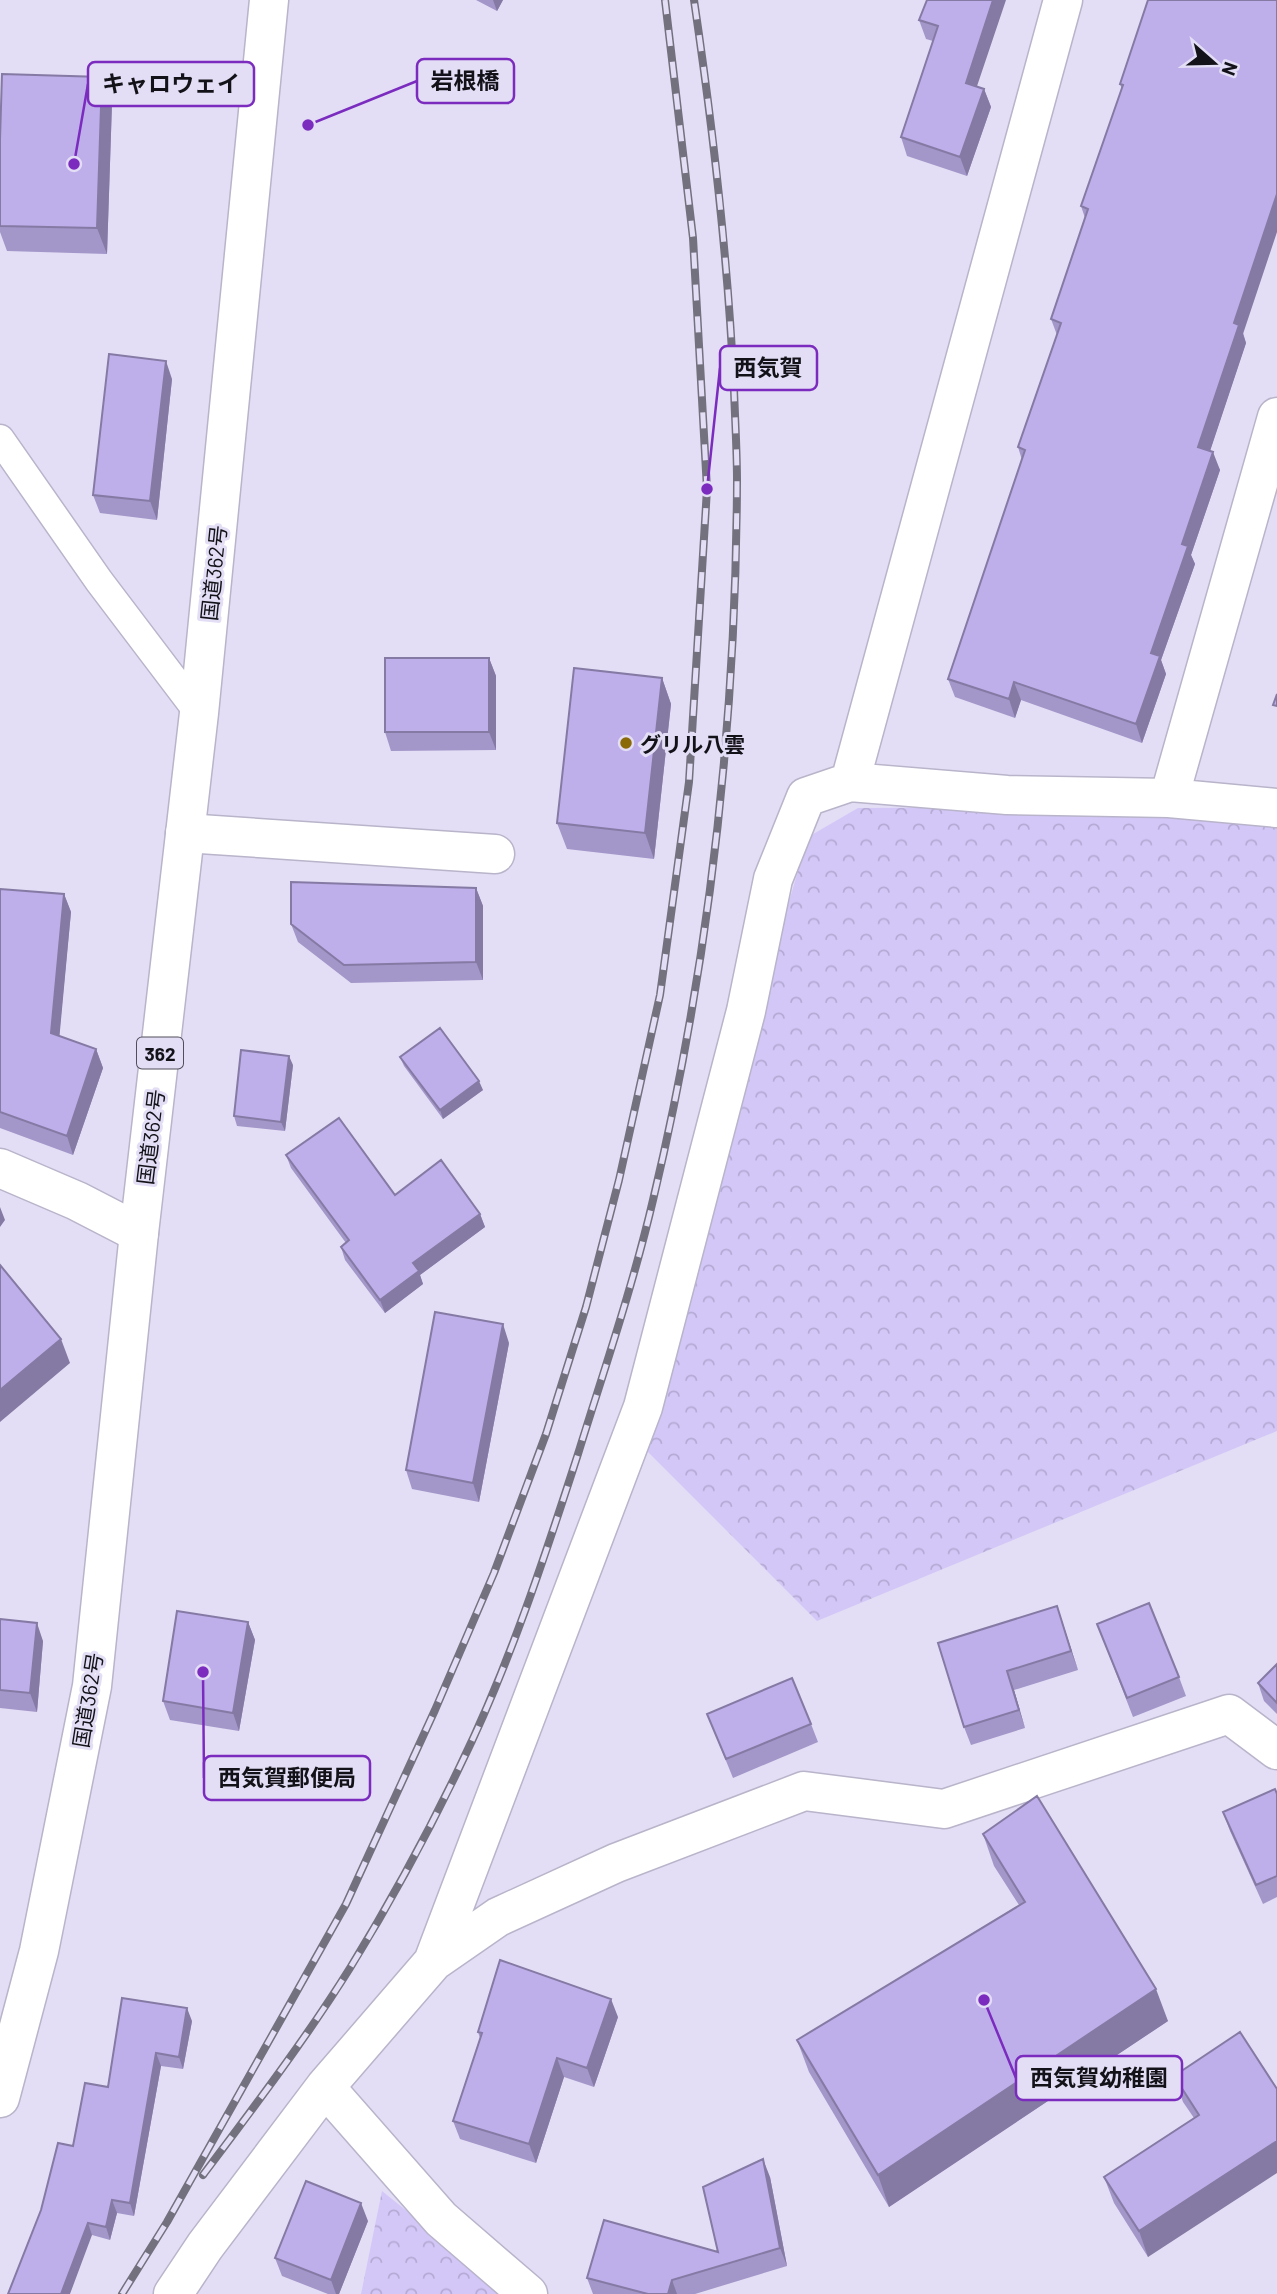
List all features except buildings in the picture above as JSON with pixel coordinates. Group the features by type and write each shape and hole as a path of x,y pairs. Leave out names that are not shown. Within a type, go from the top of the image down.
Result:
{"main road":[{"name":"国道362号","path":"0,2098 39,1951 92,1686 139,1233 199,713 269,0"},
{"path":"850,782 1063,0"},
{"path":"1169,798 1277,417"},
{"path":"433,1962 643,1407 746,1011 774,879 806,797 850,782 1007,795 1169,798 1277,808"},
{"path":"185,833 495,854"},
{"path":"0,1168 77,1201 139,1233"},
{"path":"173,2294 205,2246 325,2087 433,1962 510,1911 616,1863 804,1791 944,1809 1229,1714 1277,1750"},
{"path":"325,2087 441,2219 528,2294"}],"lane":[{"path":"0,439 99,581 199,713"}],"green space":[{"path":"1248,806 1277,814 1277,1431 817,1621 632,1436 808,837 858,808"},
{"path":"382,2191 510,2294 361,2294"}],"railway":[{"path":"122,2294 167,2222 346,1904 435,1710 494,1573 546,1434 586,1307 619,1180 660,995 689,782 707,489 693,238 665,0"},
{"path":"203,2175 297,2047 350,1968 421,1843 478,1728 525,1612 618,1328 653,1200 673,1112 690,1022 716,843 731,662 737,481 724,242 694,0"}],"place":[{"name":"岩根橋","path":"308,125"},
{"name":"キャロウェイ","path":"74,164"},
{"name":"西気賀","path":"707,489"},
{"name":"グリル八雲","path":"626,743"},
{"name":"西気賀郵便局","path":"203,1672"},
{"name":"西気賀幼稚園","path":"984,2000"}]}
